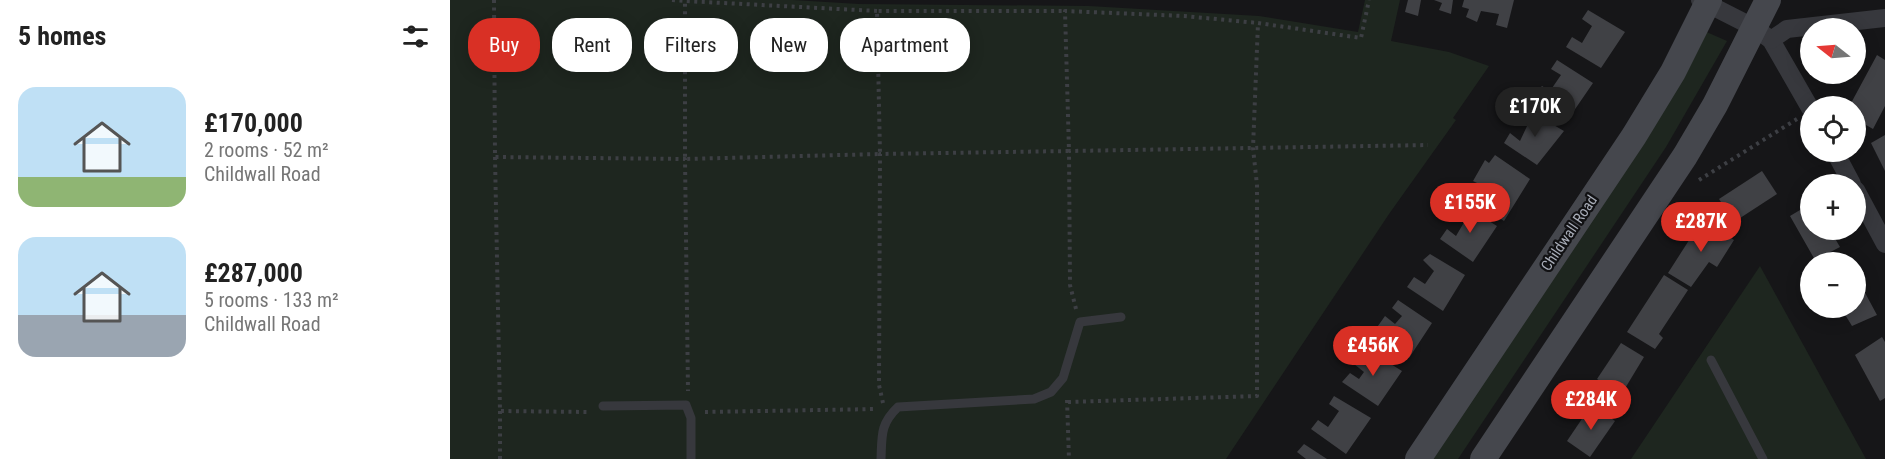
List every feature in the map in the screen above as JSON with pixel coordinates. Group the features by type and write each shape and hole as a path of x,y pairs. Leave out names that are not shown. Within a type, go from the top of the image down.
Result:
{"main road":[{"path":"1483,459 1685,156 1763,34 1768,0"},
{"name":"Childwall Road","path":"1418,459 1634,136 1672,72 1706,1"}],"street":[{"path":"1706,1 1763,34 1800,101"},
{"path":"1763,34 1787,29 1885,18"},
{"path":"1866,209 1885,244"}],"lane":[{"path":"881,459 882,435 886,418 898,407 1034,399 1052,393 1063,378 1080,322 1121,317"},
{"path":"1711,360 1763,459"},
{"path":"603,406 688,410 691,459"}],"path":[{"path":"494,0 500,459"},
{"path":"672,0 877,11 1065,11 1184,16 1258,23 1361,38 1369,0"},
{"path":"685,2 688,410 884,408 879,385 880,154 877,11"},
{"path":"1065,11 1070,285 1080,322"},
{"path":"1068,402 1257,396 1257,185 1252,148 1258,23"},
{"path":"1696,182 1800,116"},
{"path":"495,156 685,159 1428,145"},
{"path":"1054,388 1068,402 1069,459"},
{"path":"500,411 592,412 603,406"}],"shaded area":[{"path":"450,0 793,0 859,4 1089,6 1259,16 1358,32 1365,0 1400,0 1391,41 1449,52 1489,66 1453,118 1456,120 1389,214 1226,459 450,459"},
{"path":"1702,30 1727,41 1666,147 1458,459 1426,459"},
{"path":"1760,266 1866,459 1631,459"}],"building":[{"path":"1408,0 1421,0 1418,16 1405,12"},
{"path":"1434,0 1453,0 1451,14 1439,10 1442,3"},
{"path":"1464,0 1514,0 1507,28 1496,25 1499,14 1481,11 1477,22 1466,17 1469,9 1462,7"},
{"path":"1588,10 1625,32 1601,68 1566,47 1572,37 1582,43 1592,26 1582,19"},
{"path":"1877,55 1885,60 1885,106 1873,129 1866,125 1866,96 1855,96 1861,84 1866,84 1866,75"},
{"path":"1557,60 1593,83 1569,118 1534,95 1542,86 1550,91 1561,75 1551,69"},
{"path":"1526,109 1564,131 1537,165 1504,143 1510,133 1520,141 1528,124 1519,117"},
{"path":"1885,135 1885,171 1871,143"},
{"path":"1495,155 1530,179 1504,221 1477,203 1482,198 1471,190 1477,183 1473,181 1485,160 1489,163"},
{"path":"1762,171 1777,194 1734,222 1719,199"},
{"path":"1463,205 1497,226 1473,262 1440,239 1447,229 1456,236 1466,219 1457,213"},
{"path":"1800,210 1800,234 1790,216"},
{"path":"1702,220 1734,240 1717,267 1709,262 1691,287 1668,273"},
{"path":"1804,240 1836,240 1840,247 1830,252 1810,252"},
{"path":"1430,254 1465,275 1443,311 1407,287 1414,277 1425,284 1434,271 1423,260"},
{"path":"1664,275 1688,290 1659,334 1663,338 1655,349 1627,332"},
{"path":"1866,295 1877,315 1852,326 1847,318 1866,318"},
{"path":"1398,300 1432,323 1409,358 1373,333 1385,316 1395,324 1402,316 1392,308"},
{"path":"1882,337 1885,342 1885,398 1880,401 1855,355"},
{"path":"1621,343 1644,357 1621,395 1597,379"},
{"path":"1365,348 1402,371 1378,406 1342,382 1350,373 1359,379 1364,372 1354,364"},
{"path":"1334,396 1371,418 1346,454 1311,429 1318,420 1328,427 1339,411 1329,404"},
{"path":"1592,404 1615,421 1590,457 1567,441"},
{"path":"1304,444 1327,459 1306,459 1297,452"}]}
